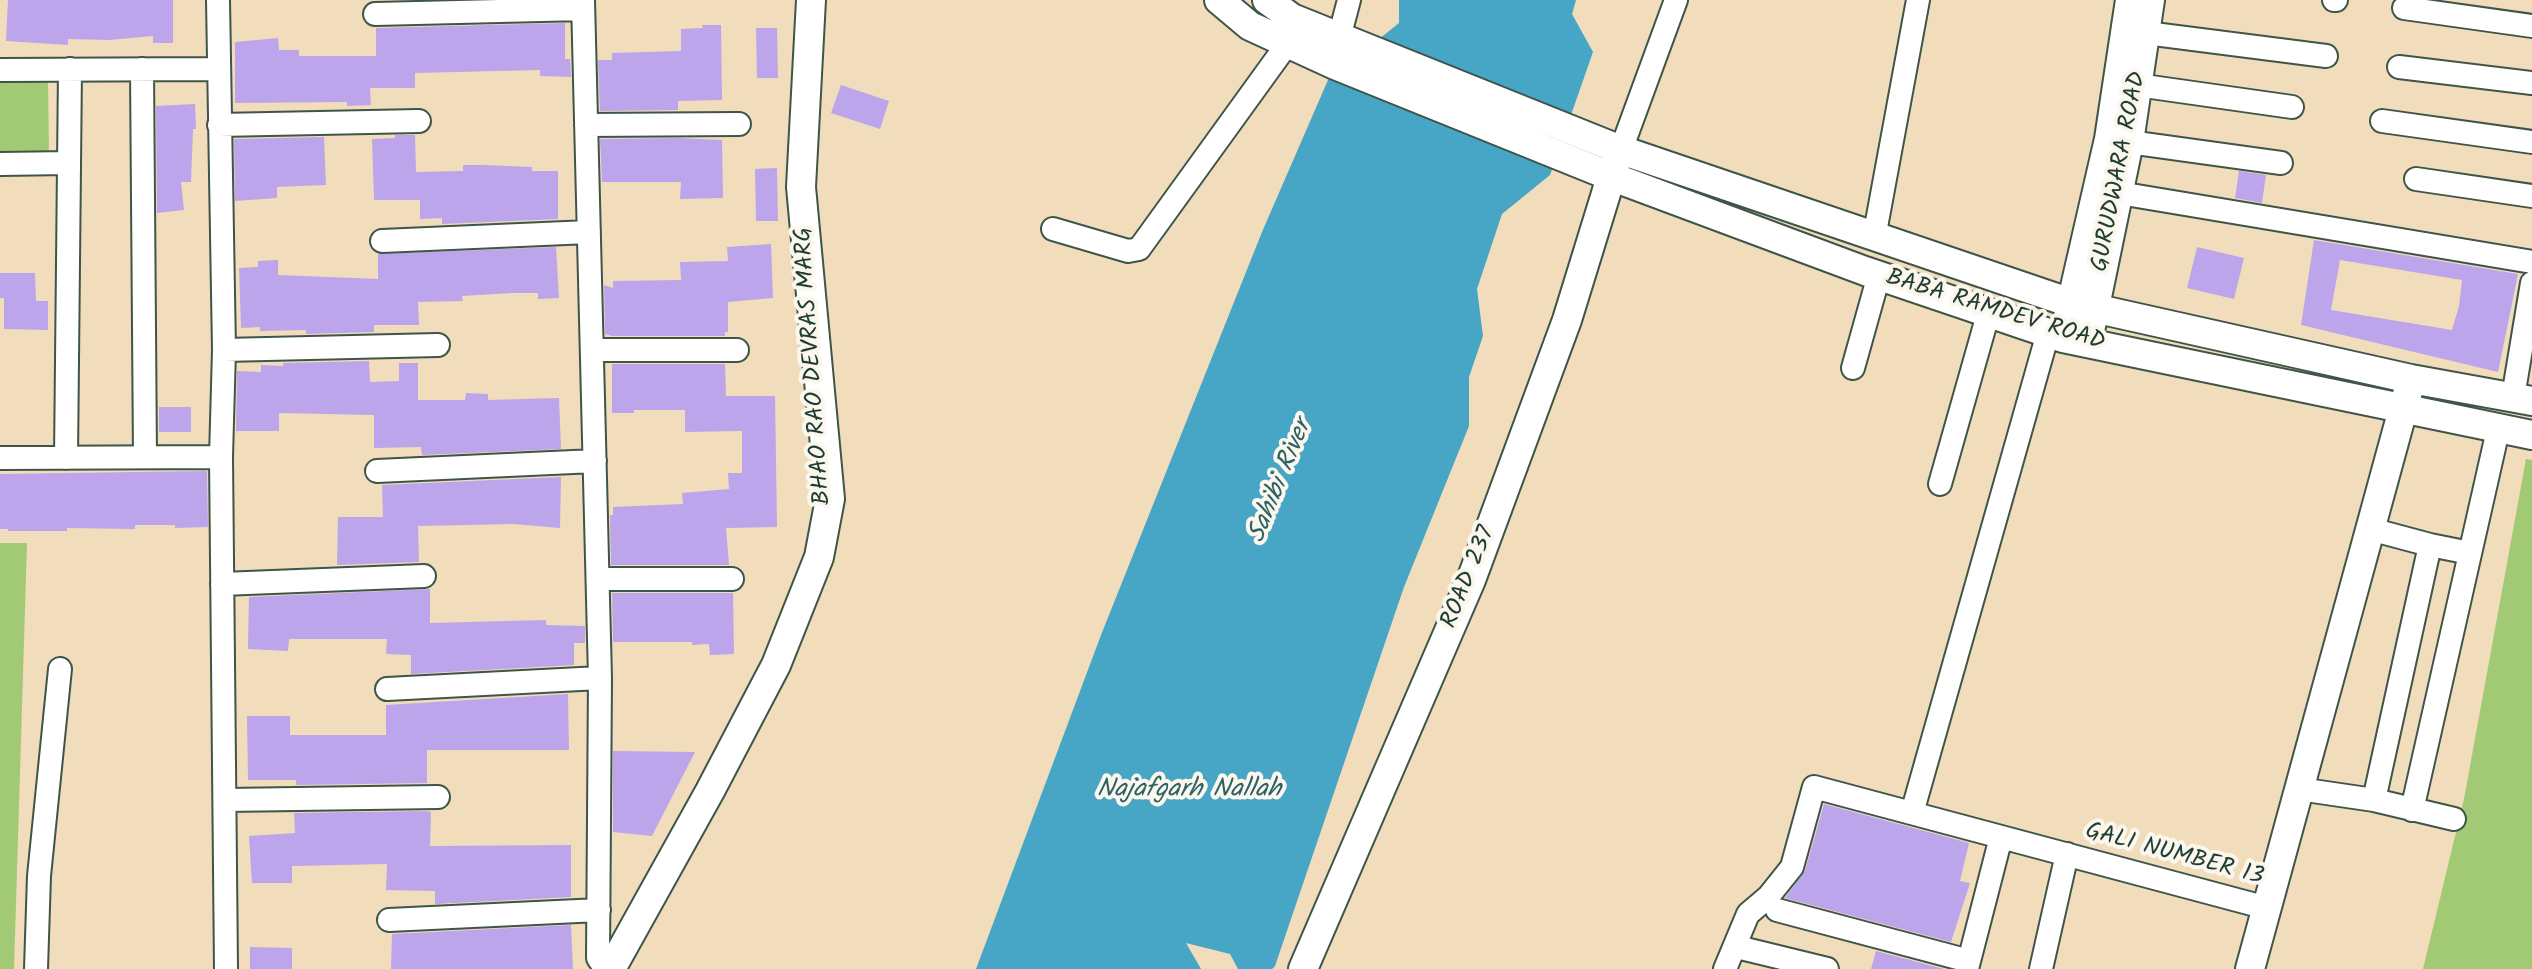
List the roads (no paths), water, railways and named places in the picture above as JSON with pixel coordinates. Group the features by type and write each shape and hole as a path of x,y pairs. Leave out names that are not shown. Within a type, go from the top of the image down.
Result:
{"street":[{"path":"218,0 224,350 221,457 226,969"},
{"name":"BHAO RAO DEVRAS MARG","path":"608,969 710,791 776,665 819,557 830,499 801,187 811,0"},
{"path":"1219,0 1250,26 1288,43 1337,48"},
{"path":"1267,0 1337,48 1570,145 1621,150 1874,238 2083,306 2411,379 2523,399 2532,283"},
{"path":"1337,48 1349,0"},
{"path":"1621,150 1676,0"},
{"path":"1874,238 1918,0"},
{"name":"GURUDWARA ROAD","path":"2083,306 2130,0"},
{"name":"GURUDWARA ROAD","path":"2067,338 2083,306 2119,193 2150,0"},
{"path":"375,14 583,4 600,678 598,958 608,969"},
{"path":"2404,8 2532,26"},
{"path":"2146,33 2326,56"},
{"path":"1053,229 1128,251 1139,249 1288,43"},
{"path":"2399,67 2532,83"},
{"path":"66,458 70,69"},
{"path":"142,69 145,457"},
{"path":"0,70 218,69"},
{"path":"2137,85 2292,107"},
{"path":"219,125 419,121"},
{"path":"2382,121 2532,142"},
{"path":"586,125 739,124"},
{"path":"2129,142 2281,163"},
{"name":"BABA RAMDEV ROAD","path":"1570,145 1610,176 1879,275 2067,338 2532,435"},
{"name":"ROAD 237","path":"1303,969 1471,580 1567,320 1610,176 1621,150"},
{"path":"0,164 69,163"},
{"path":"2416,179 2532,196"},
{"path":"2119,193 2532,262"},
{"path":"382,241 589,232"},
{"path":"1853,368 1879,275"},
{"path":"1940,484 1989,311"},
{"path":"1912,813 2067,338"},
{"path":"224,350 438,345"},
{"path":"592,350 737,350"},
{"path":"2250,969 2411,379"},
{"path":"2412,810 2498,430"},
{"path":"0,458 221,457"},
{"path":"377,471 595,461"},
{"path":"2370,529 2470,553"},
{"path":"2374,800 2430,545"},
{"path":"222,584 424,576"},
{"path":"598,579 732,579"},
{"path":"36,969 39,876 60,669"},
{"path":"387,689 600,678"},
{"name":"GALI NUMBER 13","path":"1725,969 1748,914 1768,897 1792,867 1814,787 2267,908"},
{"path":"2299,789 2374,800 2454,819"},
{"path":"226,800 438,797"},
{"path":"1777,910 1968,965 2001,837"},
{"path":"2041,969 2067,854"},
{"path":"389,920 599,910"},
{"path":"1741,948 1827,969"}],"water":[{"name":"Najafgarh Nallah","path":"1399,0 1576,0 1572,14 1593,52 1550,175 1502,214 1477,289 1483,336 1469,377 1469,426 1404,587 1275,966 1272,969 1238,969 1230,954 1186,943 1201,969 976,969 1101,635 1262,232 1328,80 1399,23"}],"water label":[{"name":"Sahibi River","path":"1282,482"}]}
